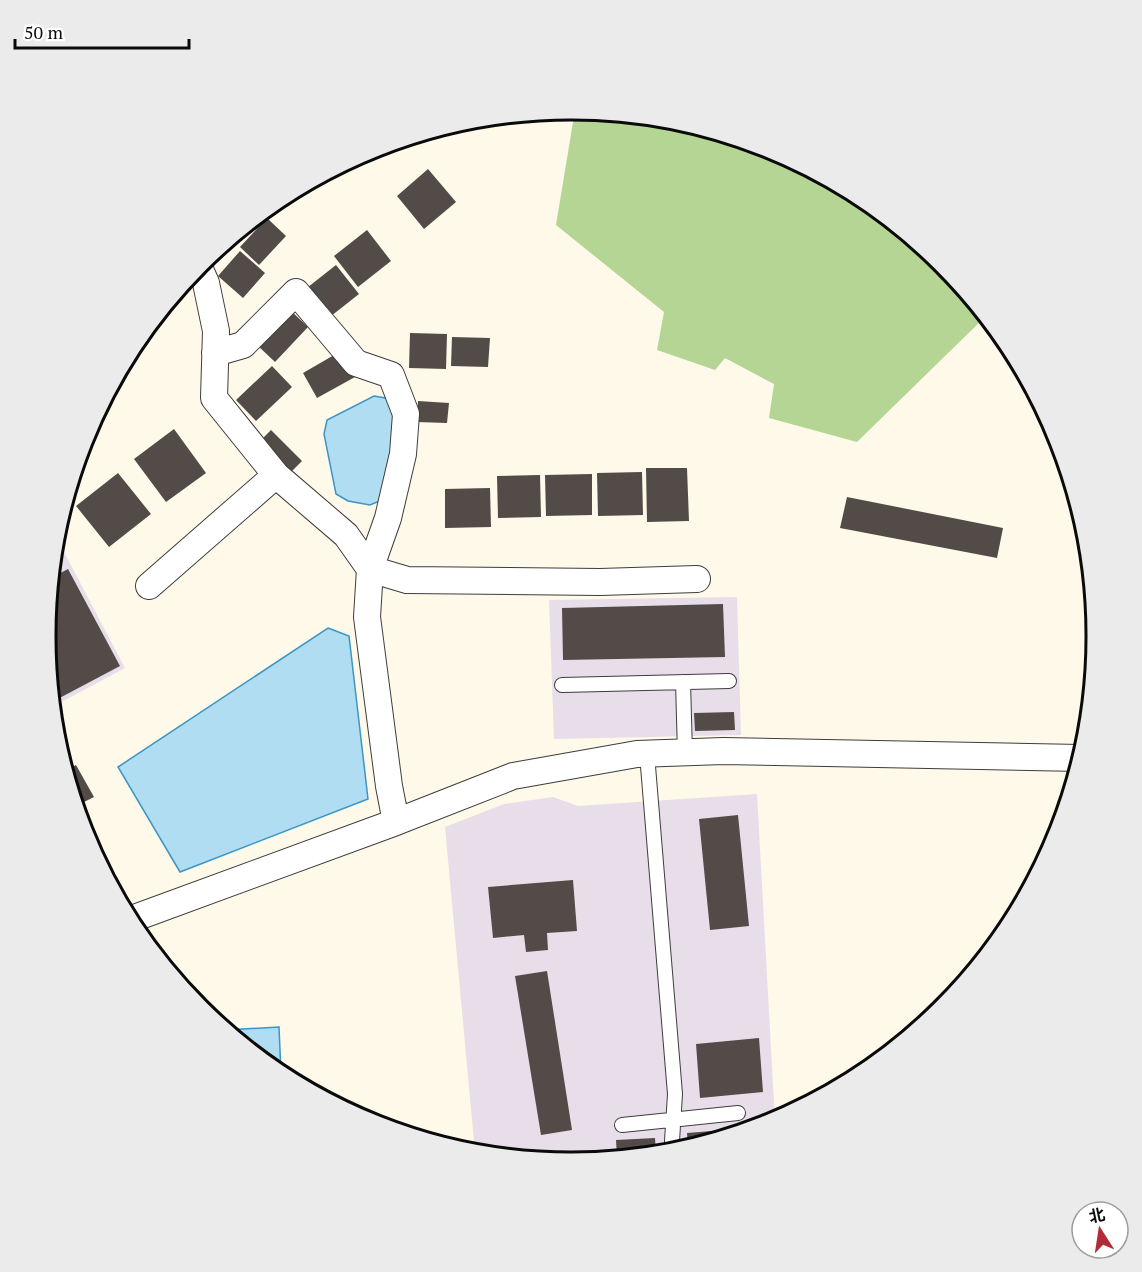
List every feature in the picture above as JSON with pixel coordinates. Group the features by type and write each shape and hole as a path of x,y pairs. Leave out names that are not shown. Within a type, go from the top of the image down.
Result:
{"street":[{"path":"202,275 216,331 214,398 276,475 346,535 370,569 407,580 600,582 697,579"},
{"path":"215,353 243,345 296,292 356,363 391,375 406,414 403,454 388,518 370,569 367,617 389,786 396,822"},
{"path":"149,586 276,475"},
{"path":"139,916 396,822 513,776 637,754 723,751 1072,758"}],"lane":[{"path":"562,685 729,681"},
{"path":"682,682 685,753"},
{"path":"647,754 675,1094 672,1142"},
{"path":"622,1125 738,1113"}],"shaded area":[{"path":"63,550 125,668 60,703 56,636"},
{"path":"737,597 741,735 554,739 549,600"},
{"path":"757,794 774,1109 704,1134 638,1147 571,1152 474,1143 445,827 504,804 553,797 578,806"}],"green space":[{"path":"573,120 672,130 737,148 768,160 799,174 857,207 911,248 936,271 980,322 857,442 769,418 774,384 725,358 715,370 657,350 664,312 556,225"}],"water":[{"path":"374,396 391,399 395,429 382,500 370,505 348,501 336,494 324,434 327,420"},
{"path":"328,628 349,636 368,799 180,872 118,767"},
{"path":"279,1027 280,1062 257,1045 238,1029"}],"building":[{"path":"428,169 456,202 424,229 397,196"},
{"path":"268,219 286,236 259,265 240,247"},
{"path":"367,230 391,261 358,287 334,256"},
{"path":"240,251 265,273 243,298 218,276"},
{"path":"336,265 359,294 326,320 303,291"},
{"path":"289,309 308,327 275,362 256,344"},
{"path":"410,333 447,334 446,369 409,368"},
{"path":"452,337 490,338 488,367 451,366"},
{"path":"341,351 355,377 317,398 303,373"},
{"path":"272,366 292,387 256,421 236,400"},
{"path":"418,401 449,403 447,423 417,422"},
{"path":"174,429 206,473 166,502 134,459"},
{"path":"271,430 302,461 290,473 259,442"},
{"path":"646,468 687,468 689,521 647,522"},
{"path":"642,472 643,515 598,516 597,473"},
{"path":"118,473 151,514 109,547 76,506"},
{"path":"592,474 592,515 546,516 545,475"},
{"path":"540,475 541,517 498,518 497,476"},
{"path":"490,488 491,527 445,528 445,489"},
{"path":"847,497 1003,528 997,558 840,528"},
{"path":"68,569 120,666 60,698 56,636 60,573"},
{"path":"723,604 725,657 563,660 562,608"},
{"path":"734,712 735,730 695,731 694,713"},
{"path":"76,765 94,797 83,802 73,769"},
{"path":"738,815 749,926 710,930 699,819"},
{"path":"573,880 577,931 547,933 548,950 526,952 524,935 493,938 488,887"},
{"path":"547,971 572,1130 541,1135 515,976"},
{"path":"759,1038 763,1092 700,1098 696,1044"},
{"path":"715,1131 687,1138 687,1133"},
{"path":"655,1138 655,1144 617,1149 616,1140"}]}
